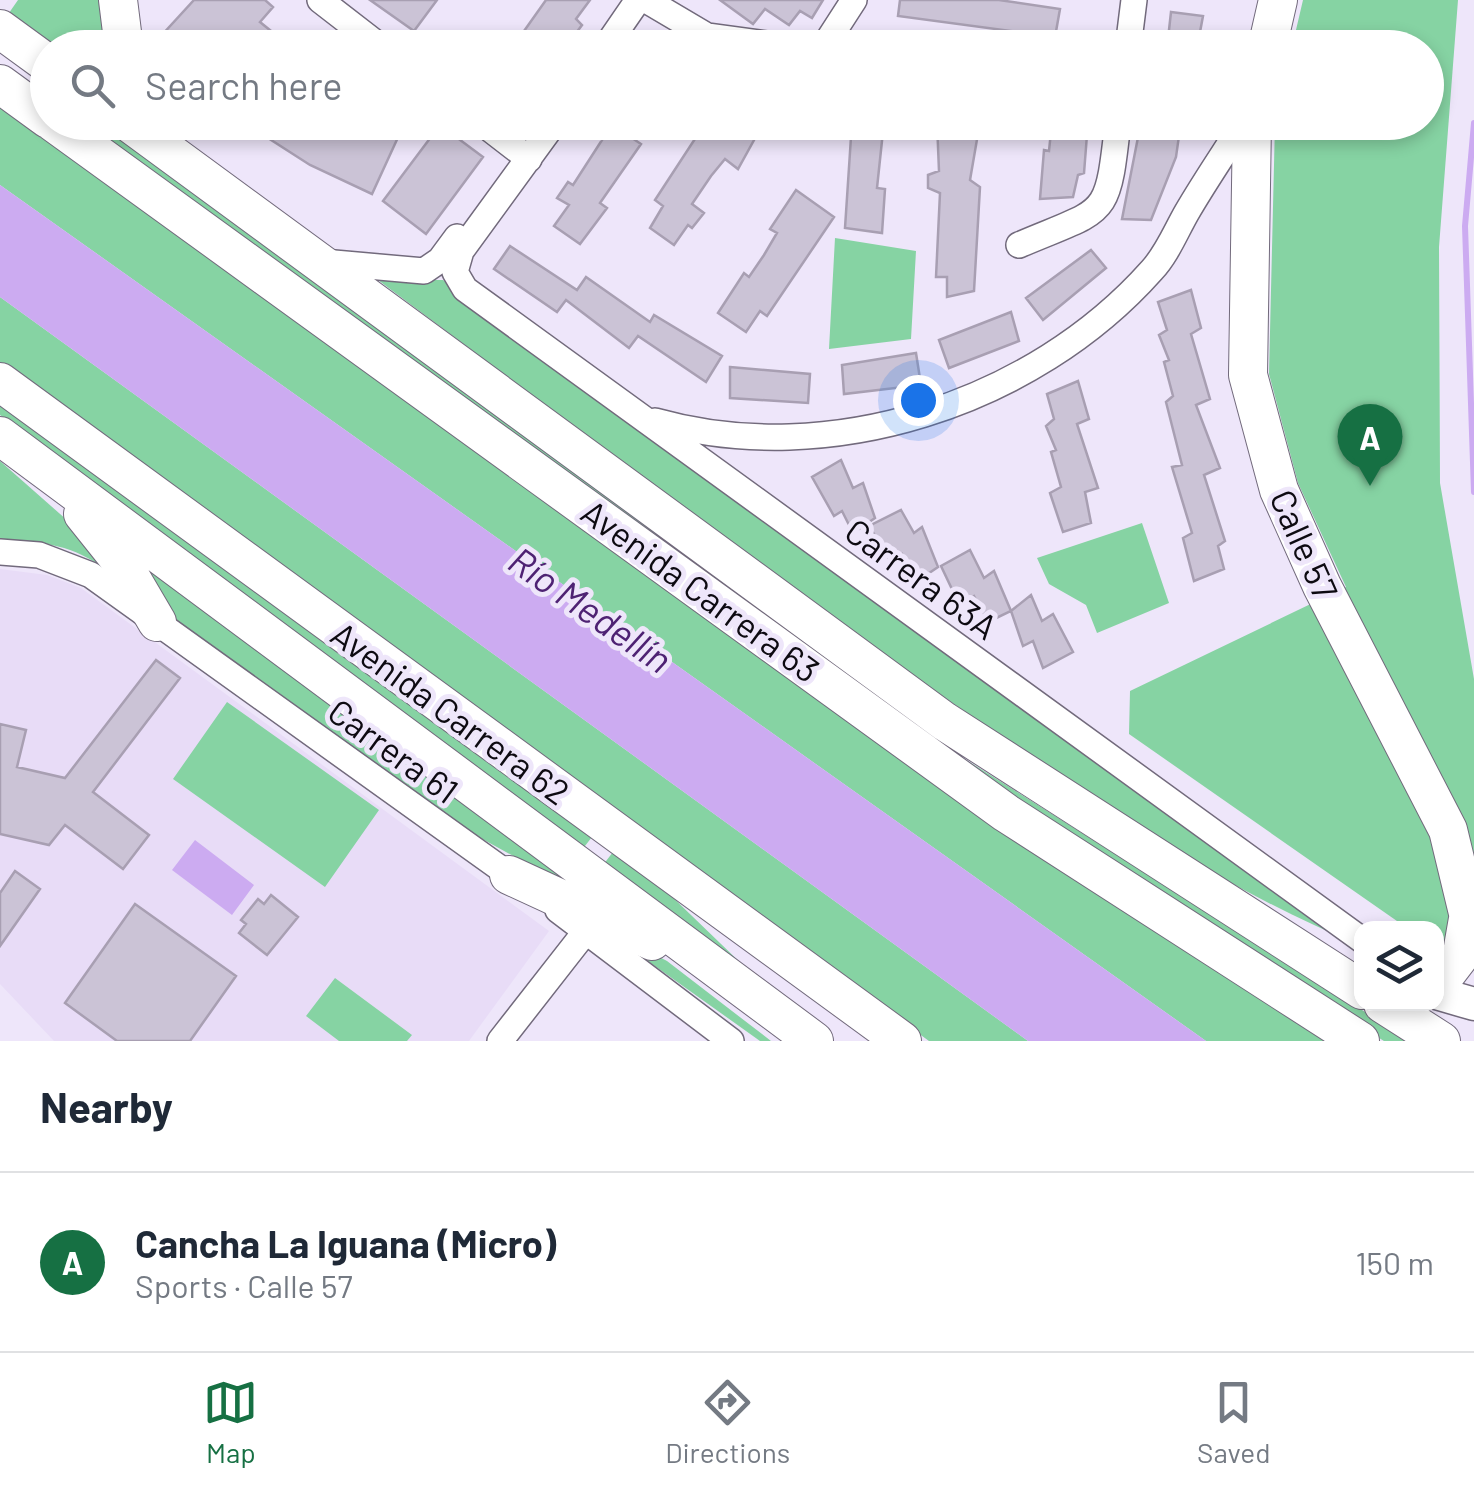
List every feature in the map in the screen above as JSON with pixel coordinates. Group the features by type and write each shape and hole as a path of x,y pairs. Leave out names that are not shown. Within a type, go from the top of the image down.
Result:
{"highway":[{"path":"118,0 122,30"},
{"path":"1271,30 1278,0"},
{"path":"0,29 30,51"},
{"name":"Avenida Carrera 63","path":"0,84 30,106"},
{"name":"Avenida Carrera 63","path":"78,140 1020,822 1360,1041"},
{"name":"Avenida Carrera 63","path":"152,140 944,721 1354,985"},
{"path":"174,140 203,178"},
{"name":"Calle 57","path":"1252,140 1248,374 1279,490 1322,586 1448,830 1471,924"},
{"name":"Avenida Carrera 62","path":"0,382 902,1041"},
{"name":"Avenida Carrera 62","path":"0,436 814,1041"},
{"path":"34,460 102,536 156,622"},
{"path":"812,668 944,721"},
{"path":"662,866 827,1041"},
{"path":"509,875 724,974"},
{"path":"1444,979 1462,953 1471,924"},
{"path":"1394,1011 1440,1041"}],"main road":[{"path":"1276,934 1354,963"},
{"path":"1444,993 1474,1004"}],"street":[{"path":"617,30 638,0"},
{"path":"646,0 696,30"},
{"path":"835,30 854,0"},
{"path":"1130,30 1134,0"},
{"path":"331,3 362,30"},
{"path":"504,140 524,155"},
{"path":"524,155 532,140"},
{"path":"318,262 415,272 432,268 539,140"},
{"path":"1020,244 1096,212 1110,193 1116,140"},
{"path":"639,416 729,435 825,434 902,420 1005,382 1060,350 1110,312 1155,268 1233,140"},
{"name":"Carrera 63A","path":"524,155 456,263 455,272 465,290 1354,934"},
{"name":"Carrera 61","path":"1,553 67,563 92,575 586,931 731,1041"},
{"path":"500,1041 586,931"}],"shaded area":[{"path":"0,569 47,575 81,588 549,931 469,1041 54,1041 0,984"}],"green space":[{"path":"18,0 104,0 107,30 30,30 30,38 2,23"},
{"path":"1303,0 1458,0 1439,247 1440,483 1474,679 1474,964 1444,953 1444,921 1397,921 1129,734 1130,691 1346,587 1298,483 1269,374 1275,140 1444,140 1444,30 1296,30"},
{"path":"0,95 30,116 30,140 63,140 1333,1041 1206,1041 0,185"},
{"path":"96,140 130,140 856,674 551,468"},
{"path":"835,238 916,251 911,339 829,349"},
{"path":"378,280 443,280 1354,943 1200,865 1049,769 806,599"},
{"path":"0,297 1028,1041 929,1041 0,364"},
{"path":"0,398 592,837 581,851 0,415"},
{"path":"0,461 102,551 126,583 68,549 37,543 0,544"},
{"path":"1142,523 1169,603 1097,633 1086,605 1049,584 1037,558"},
{"path":"117,539 606,907 437,814 180,632"},
{"path":"227,702 379,810 325,887 173,779"},
{"path":"919,730 1354,1005 1354,1011 1364,1011 1411,1041 1384,1041 1089,851"},
{"path":"613,852 663,888 749,971 603,865"},
{"path":"596,924 667,961 771,1041 760,1041"},
{"path":"335,978 412,1035 407,1041 339,1041 306,1016"}],"water":[{"name":"Río Medellín","path":"0,185 1206,1041 1028,1041 0,297"},
{"path":"195,840 254,885 232,915 172,870"}],"building":[{"path":"194,0 265,0 273,7 260,22 270,30 166,30"},
{"path":"370,0 437,0 413,30"},
{"path":"546,0 590,0 576,19 582,25 578,30 525,30"},
{"path":"720,0 823,0 812,18 800,11 789,25 765,9 753,24"},
{"path":"900,0 999,0 1060,9 1056,30 1003,30 898,16"},
{"path":"1171,12 1203,16 1200,30 1169,30"},
{"path":"271,140 397,140 372,194 310,165"},
{"path":"429,140 460,140 483,157 426,234 383,201"},
{"path":"602,140 635,140 641,144 600,203 607,208 580,244 554,226 569,205 557,198 568,182 573,185"},
{"path":"694,140 754,140 738,169 725,159 711,176 692,204 704,213 692,228 688,225 674,245 650,228 663,206 655,200"},
{"path":"851,140 882,140 877,188 885,189 882,233 845,228"},
{"path":"938,140 977,140 970,180 980,187 974,291 947,297 947,277 936,277 940,193 928,188 928,175 939,171"},
{"path":"1050,140 1087,140 1084,173 1078,175 1073,197 1040,199 1044,150 1049,151"},
{"path":"1137,140 1178,140 1176,157 1151,220 1122,219"},
{"path":"796,190 834,217 767,316 760,311 746,332 718,313 744,273 749,277 764,255 777,233 770,229"},
{"path":"510,246 577,290 586,277 650,322 654,315 722,356 706,382 638,336 629,348 566,300 557,312 494,269"},
{"path":"1091,250 1106,268 1043,320 1026,298"},
{"path":"1191,290 1201,328 1191,334 1210,399 1196,405 1220,468 1204,475 1225,541 1218,546 1224,569 1194,581 1183,538 1192,533 1172,467 1182,465 1166,402 1173,396 1164,362 1169,360 1159,335 1167,330 1158,302"},
{"path":"1011,312 1019,341 949,368 939,340"},
{"path":"916,353 921,385 844,394 842,365"},
{"path":"730,367 810,374 808,403 730,398"},
{"path":"1078,381 1089,419 1077,424 1098,488 1085,492 1091,523 1063,532 1050,493 1061,487 1051,452 1056,450 1046,426 1054,419 1047,394"},
{"path":"841,460 853,488 863,483 875,518 853,533 842,511 834,516 812,477"},
{"path":"901,510 914,533 922,527 938,567 916,582 902,554 890,560 869,526"},
{"path":"970,550 984,578 994,571 1011,611 988,622 974,596 960,606 941,566"},
{"path":"1031,595 1042,621 1053,614 1073,652 1043,668 1033,641 1023,646 1011,611"},
{"path":"156,660 180,678 93,792 149,835 123,869 65,825 49,845 0,834 0,724 26,730 17,767 65,778"},
{"path":"15,871 40,889 0,946 0,893"},
{"path":"271,895 298,917 267,955 239,933 246,924 241,920 258,899 264,904"},
{"path":"135,904 236,976 190,1041 117,1041 65,1003"}],"waterway":[{"path":"1474,123 1465,226 1474,492"}],"place":[{"name":"Cancha La Iguana (Micro)","path":"1370,486"}]}
